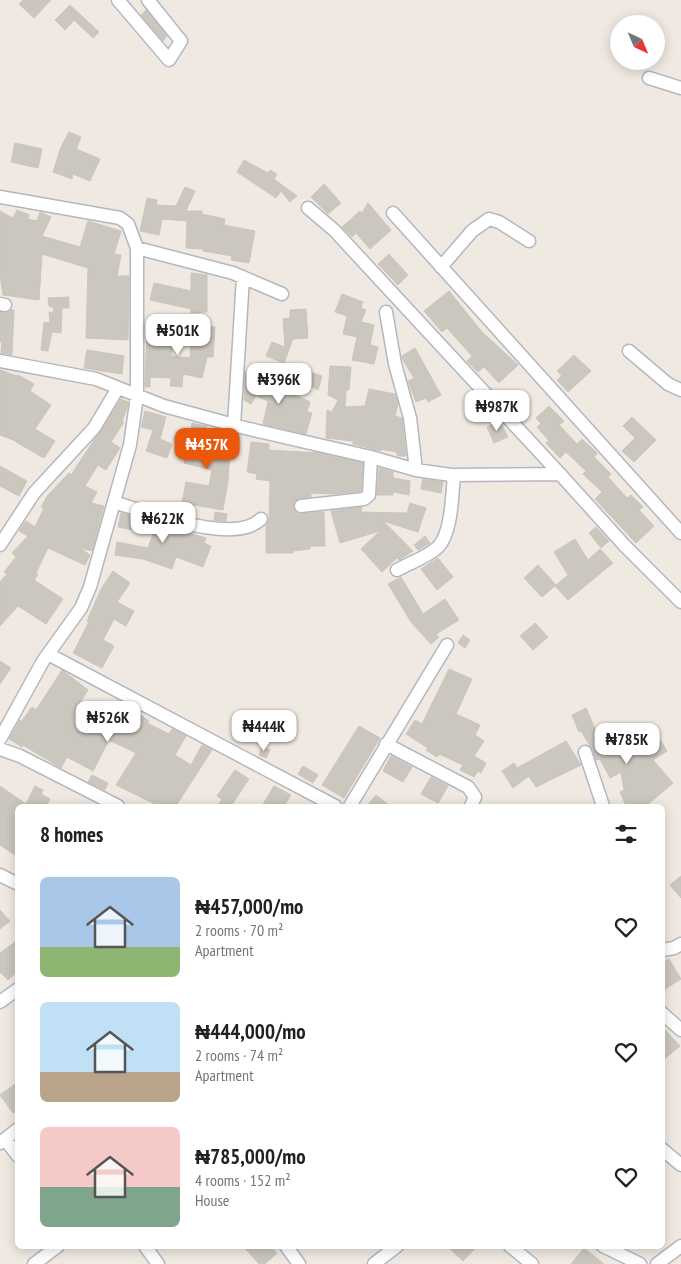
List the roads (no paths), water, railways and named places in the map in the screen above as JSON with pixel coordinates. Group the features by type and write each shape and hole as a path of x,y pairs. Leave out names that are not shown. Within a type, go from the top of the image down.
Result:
{"street":[{"path":"118,0 169,60 181,41 148,0"},
{"path":"649,78 681,88"},
{"path":"0,197 120,218 128,224 137,248 137,396 130,445 116,502 90,587 81,608 48,654 0,739"},
{"path":"308,208 334,230 625,546 681,602"},
{"path":"393,212 681,533"},
{"path":"441,267 472,231 489,219 499,222 529,241"},
{"path":"137,248 243,277 282,294"},
{"path":"234,425 243,277"},
{"path":"386,312 395,364 410,418 416,470"},
{"path":"628,350 668,384 681,390"},
{"path":"0,361 96,379 164,406 234,425 371,457 416,470 454,475 560,474"},
{"path":"0,545 34,493 94,428 118,388"},
{"path":"301,506 364,499 369,495 371,457"},
{"path":"397,570 438,547 444,536 450,513 454,475"},
{"path":"116,502 214,530 245,529 254,526 261,519"},
{"path":"351,804 446,645"},
{"path":"48,654 331,804"},
{"path":"386,744 468,787 475,797 471,804"},
{"path":"0,749 20,756 114,804"},
{"path":"586,752 602,804"},
{"path":"0,875 15,882"},
{"path":"665,950 674,948 681,944"},
{"path":"0,1002 15,991"},
{"path":"665,1016 681,1030"},
{"path":"15,1131 3,1141 15,1153"},
{"path":"665,1152 681,1165"},
{"path":"658,1264 681,1246"},
{"path":"34,1264 54,1249"},
{"path":"147,1249 158,1264"},
{"path":"288,1249 299,1264"},
{"path":"381,1262 394,1249"},
{"path":"514,1249 532,1264"},
{"path":"608,1249 632,1262"}]}
